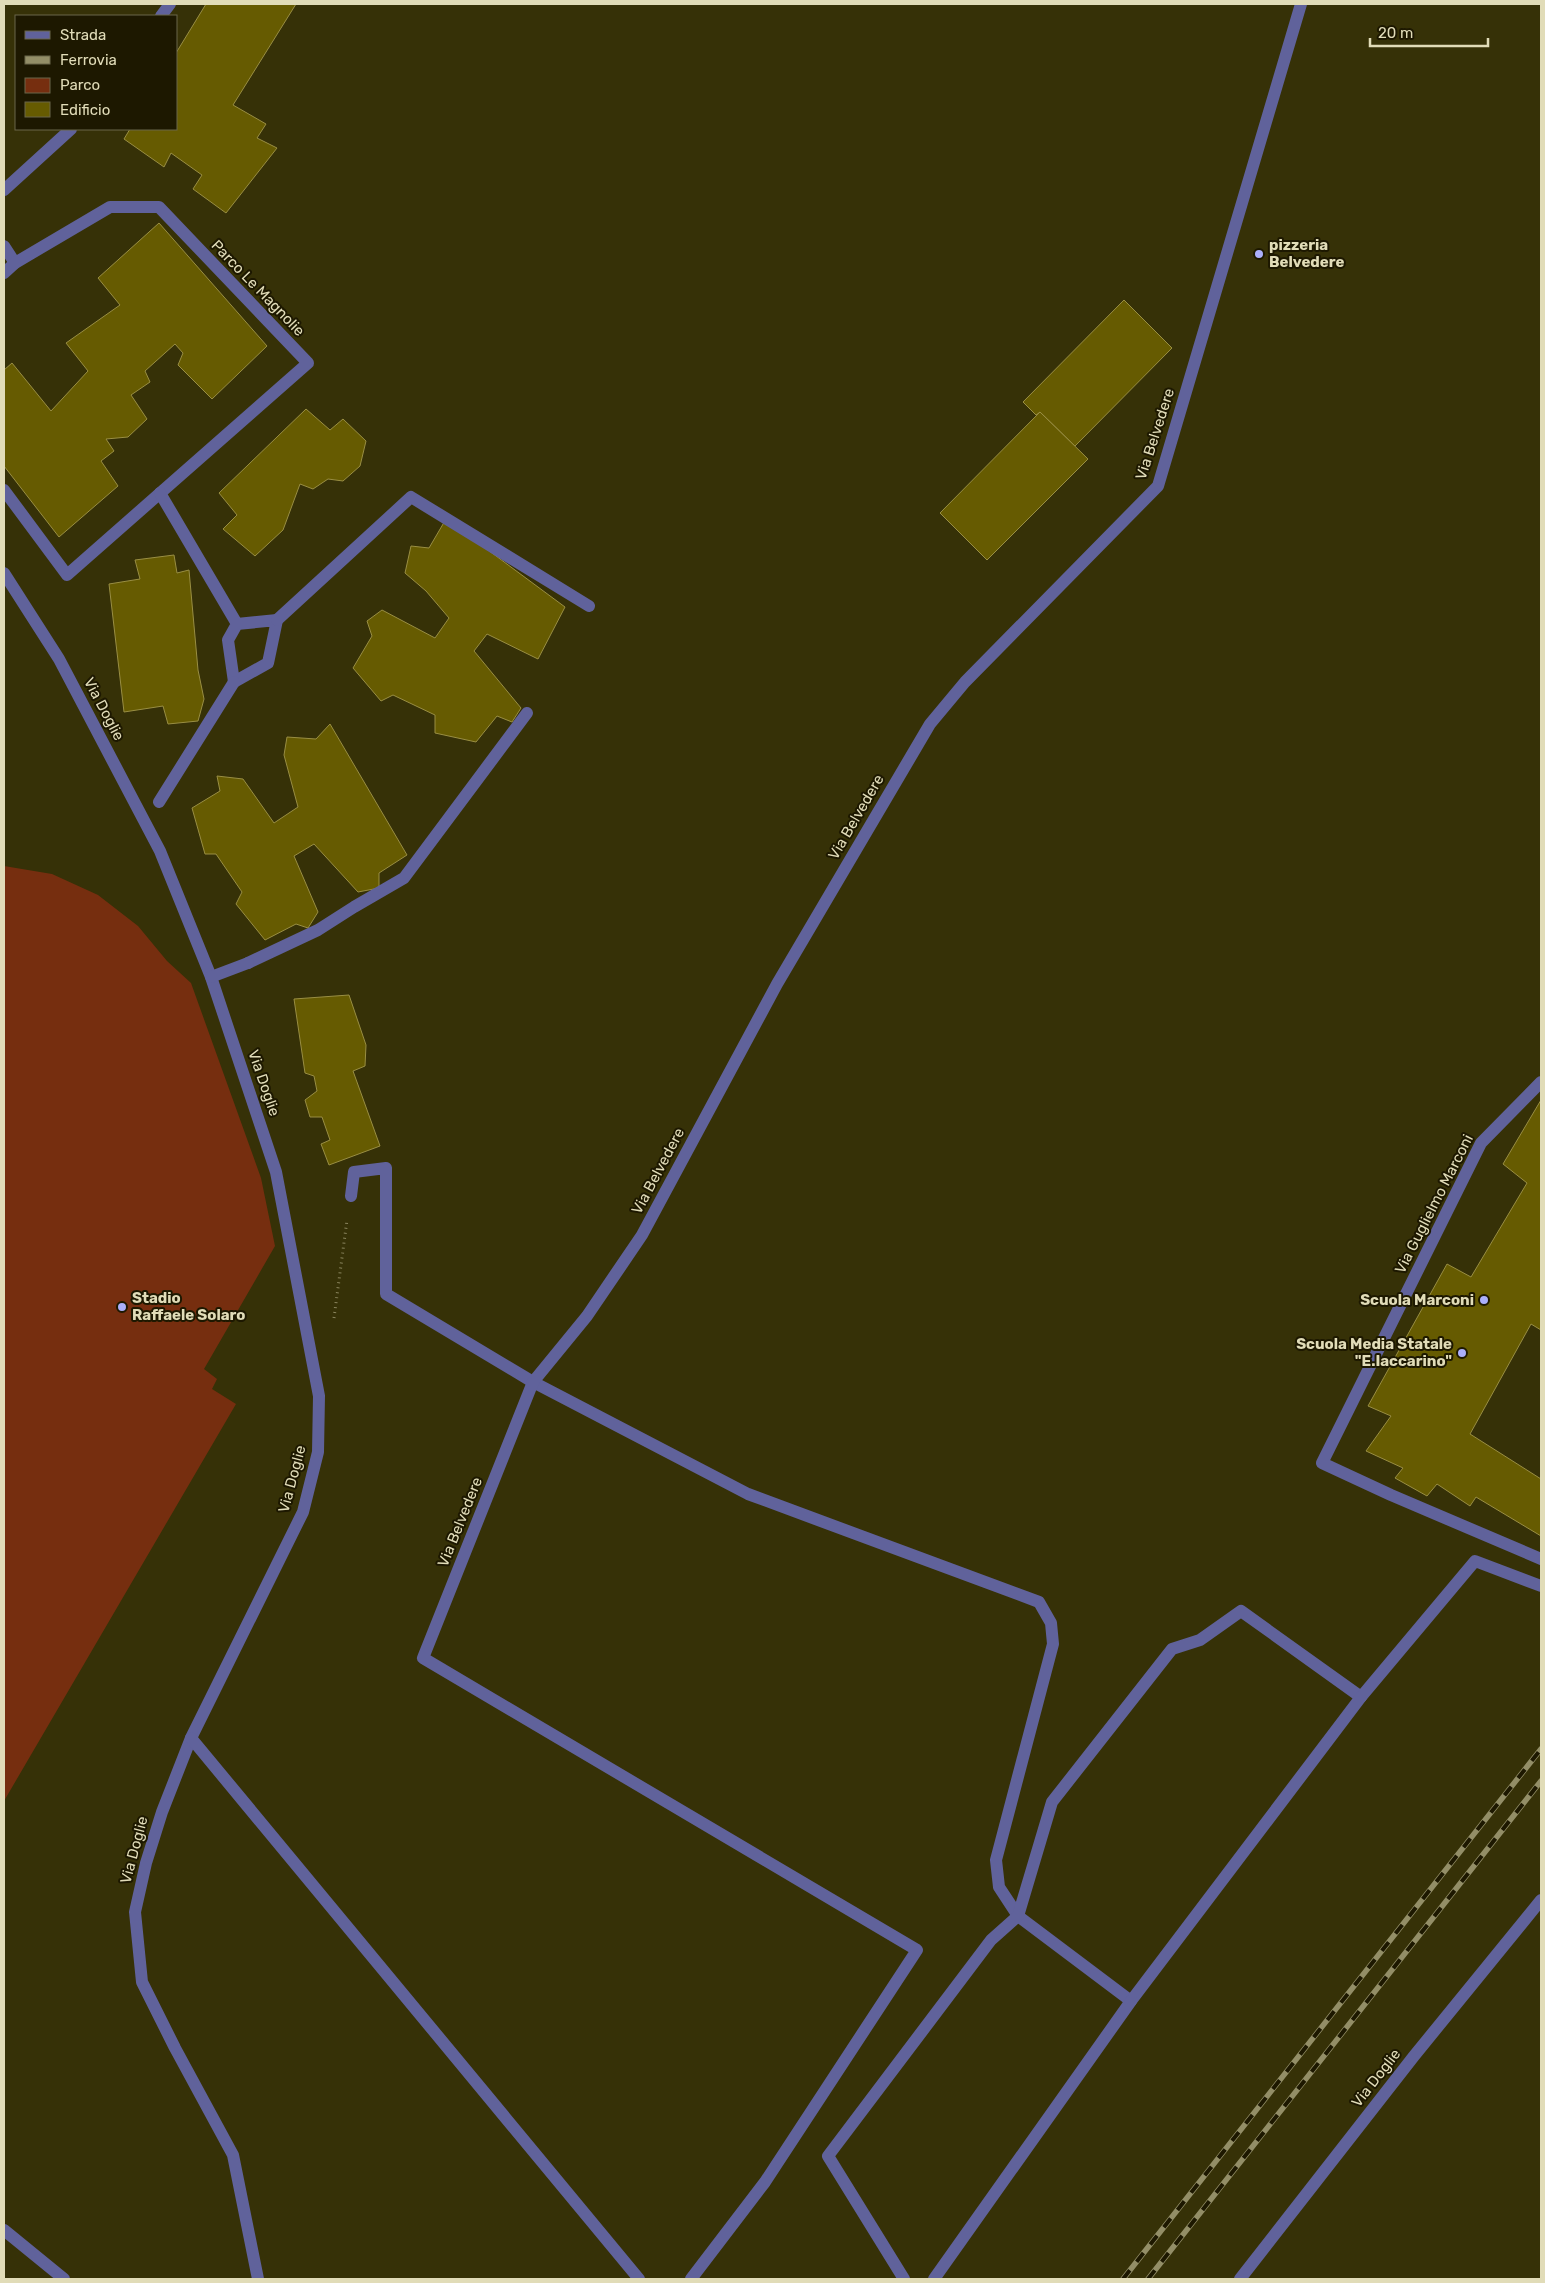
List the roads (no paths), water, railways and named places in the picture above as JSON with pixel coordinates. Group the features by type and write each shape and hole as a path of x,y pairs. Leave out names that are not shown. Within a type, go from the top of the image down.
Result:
{"street":[{"path":"162,15 170,4"},
{"name":"Via Belvedere","path":"691,2279 765,2182 917,1950 423,1658 533,1382 587,1316 642,1235 777,984 930,724 965,682 1158,486 1301,4"},
{"path":"4,190 70,130"},
{"name":"Parco Le Magnolie","path":"4,273 15,263 110,207 159,207 308,363 67,575 4,490"},
{"path":"4,246 15,263"},
{"path":"160,493 237,624"},
{"path":"160,802 234,682 268,663 277,620 411,497 590,606"},
{"name":"Via Doglie","path":"4,573 59,659 160,851 211,976 276,1172 319,1396 318,1452 302,1512 191,1738 162,1812 146,1863 135,1912 142,1982 174,2048 233,2155 258,2279"},
{"path":"237,624 277,620"},
{"path":"234,682 228,640 237,624"},
{"path":"211,976 248,963 318,930 404,878 527,713"},
{"name":"Via Guglielmo Marconi","path":"1541,1082 1481,1143 1322,1463 1391,1495 1541,1558"},
{"path":"351,1196 354,1172 386,1168 386,1294 533,1382 748,1494 1038,1602 1051,1623 1053,1644 996,1860 999,1887 1018,1916 1131,2001"},
{"path":"934,2279 1131,2001 1361,1697 1475,1561 1541,1586"},
{"path":"904,2279 828,2156 991,1940 1018,1916 1052,1802 1172,1649 1200,1640 1241,1611 1361,1697"},
{"path":"191,1738 639,2279"},
{"name":"Via Doglie","path":"1240,2279 1414,2056 1541,1900"},
{"path":"4,2230 64,2279"}],"railway":[{"path":"1123,2279 1541,1749"},
{"path":"1148,2279 1541,1781"}],"place":[{"name":"pizzeria Belvedere","path":"1259,254"},
{"name":"Scuola Marconi","path":"1484,1300"},
{"name":"Stadio Raffaele Solaro","path":"122,1307"},
{"name":"Scuola Media Statale \"E.Iaccarino\"","path":"1462,1353"}]}
